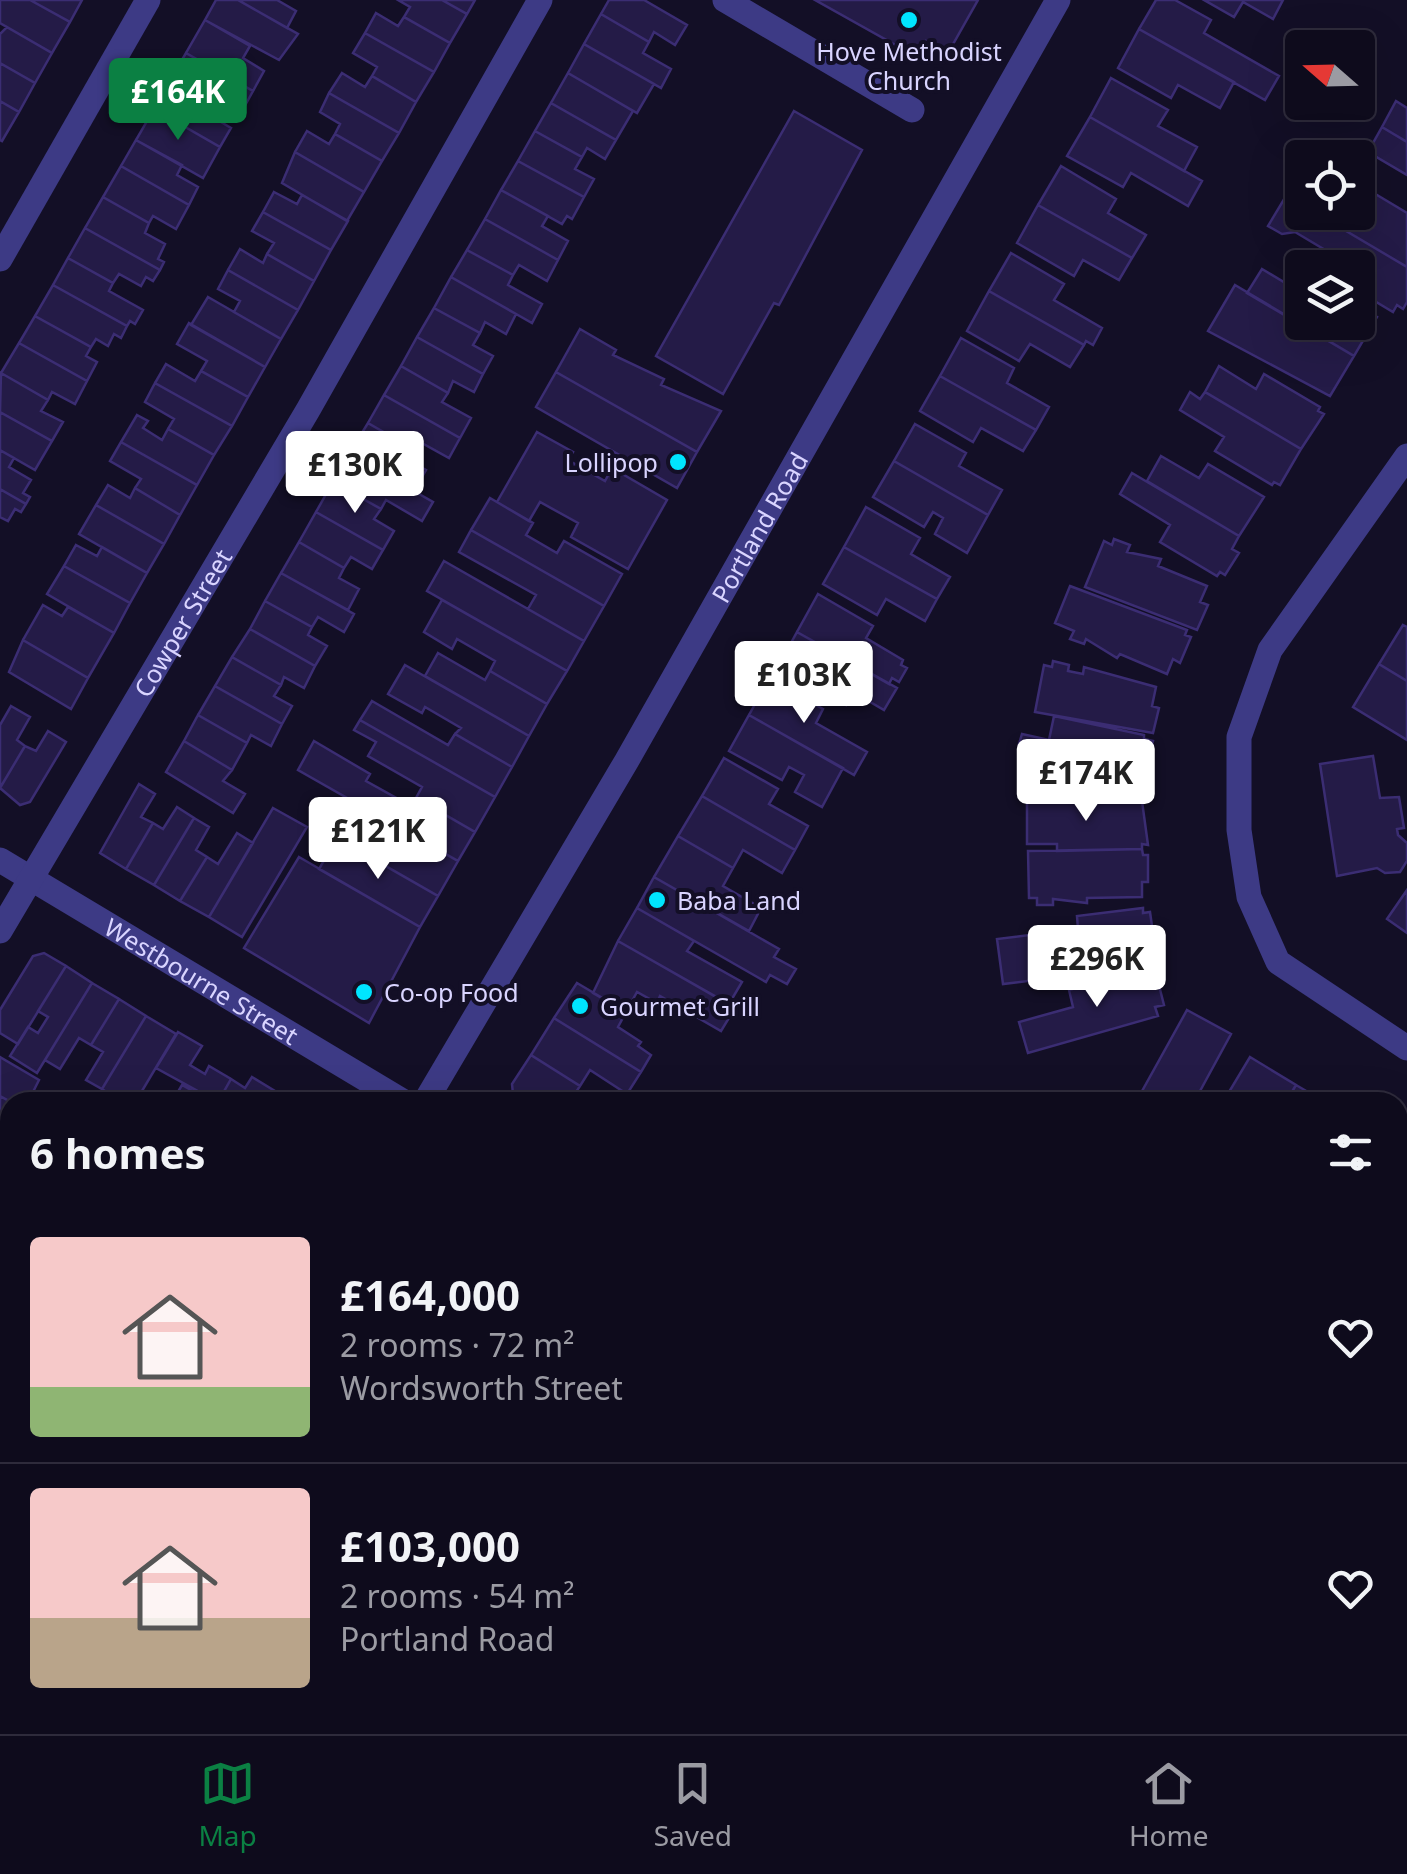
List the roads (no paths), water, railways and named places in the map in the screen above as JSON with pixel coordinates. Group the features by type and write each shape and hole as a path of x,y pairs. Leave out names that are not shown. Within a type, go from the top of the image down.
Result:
{"street":[{"path":"0,259 148,0"},
{"name":"Cowper Street","path":"0,931 308,410 540,0"},
{"path":"725,0 912,110"},
{"name":"Portland Road","path":"431,1092 626,762 1058,0"},
{"path":"1407,456 1270,650 1239,737 1239,830 1249,897 1278,962 1407,1048"},
{"name":"Westbourne Street","path":"0,860 387,1092"}],"place":[{"name":"Hove Methodist Church","path":"909,20"},
{"name":"Lollipop","path":"678,462"},
{"name":"Baba Land","path":"657,900"},
{"name":"Co-op Food","path":"364,992"},
{"name":"Gourmet Grill","path":"580,1006"}]}
